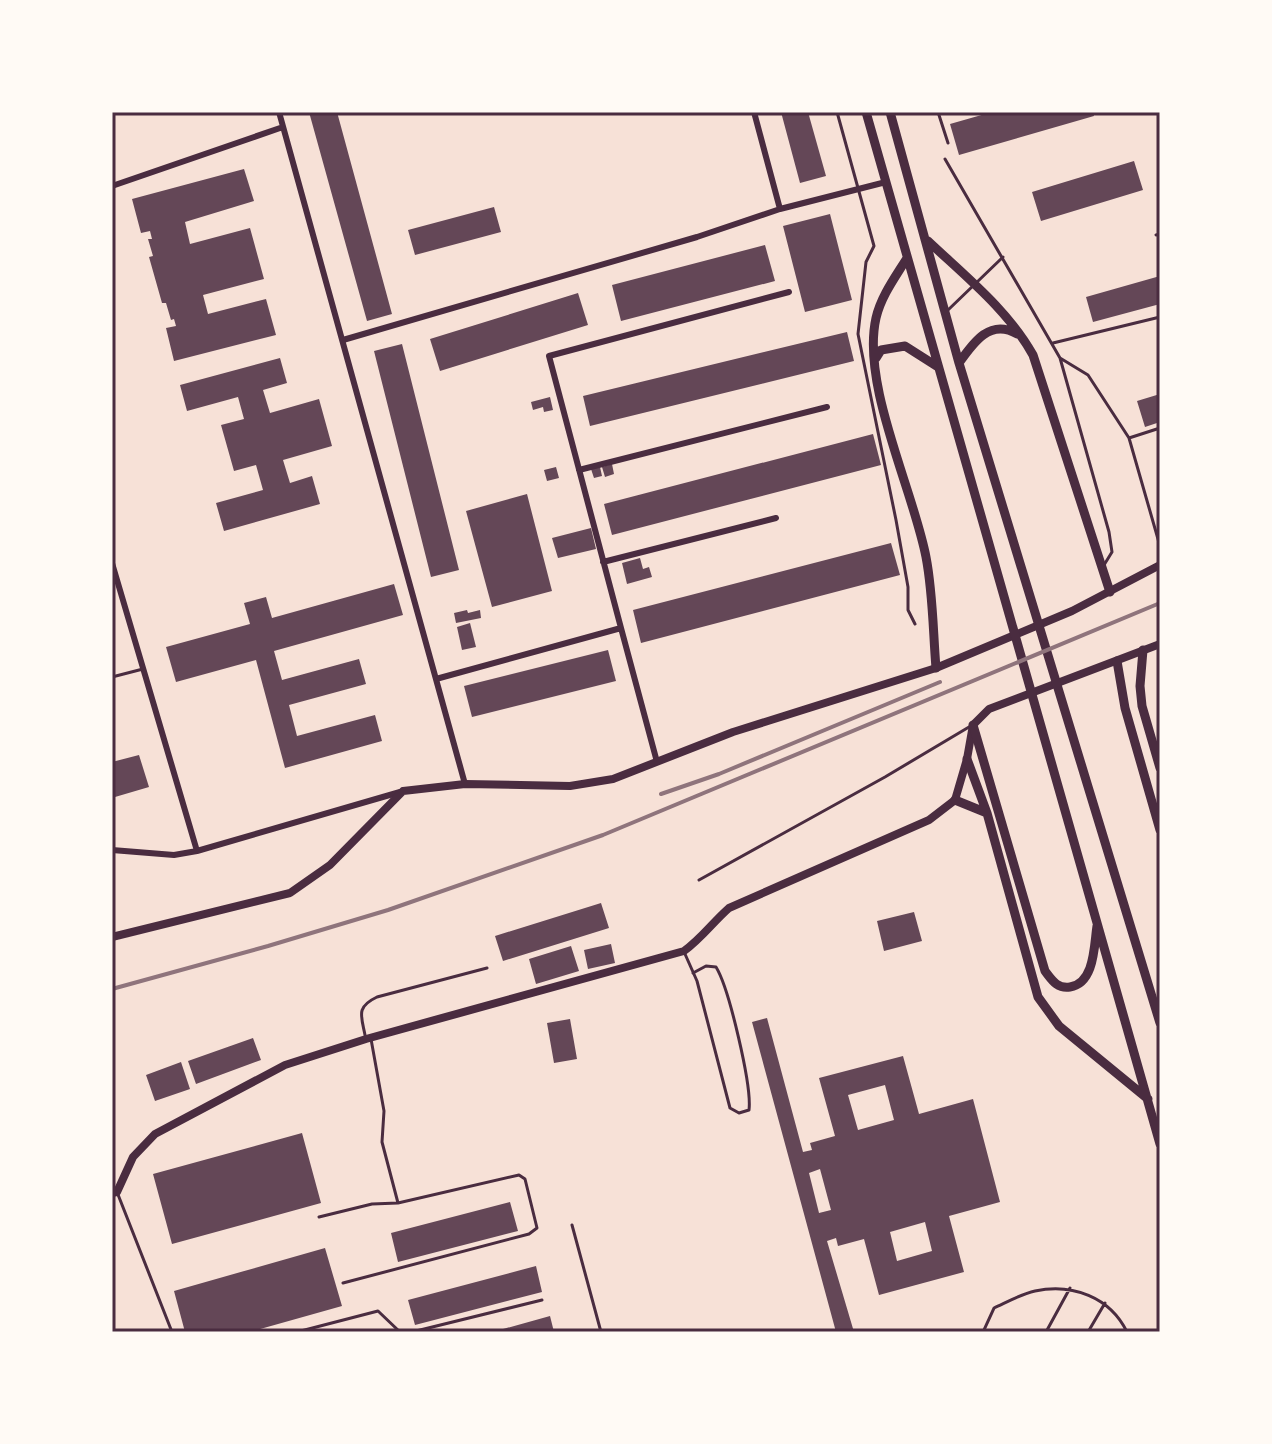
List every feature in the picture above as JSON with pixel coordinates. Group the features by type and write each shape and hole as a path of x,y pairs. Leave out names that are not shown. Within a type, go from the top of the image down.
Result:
{"main road":[{"path":"866,112 1160,1144"},
{"path":"890,112 959,363 1160,1023"},
{"path":"926,239 1023,338 1033,355 1110,592"},
{"path":"907,258 890,285 876,318 874,361 926,558 936,668"},
{"path":"959,363 982,334 996,328 1023,338"},
{"path":"874,361 881,350 905,346 939,367"},
{"path":"1143,650 1142,706 1160,768"},
{"path":"1117,661 1125,708 1160,830"},
{"path":"973,725 1045,971 1054,983 1063,987 1075,986 1087,976 1098,922"},
{"path":"967,759 987,813 1038,997 1059,1026 1148,1099"},
{"path":"955,800 987,813"}],"street":[{"path":"279,112 465,784"},
{"path":"754,112 780,209"},
{"path":"112,186 283,127"},
{"path":"343,340 682,241 780,209 886,182"},
{"path":"657,762 549,356 789,292"},
{"path":"579,470 827,407"},
{"path":"603,562 776,518"},
{"path":"112,563 116,588 197,851"},
{"path":"112,850 174,855 197,851 403,791 465,784 570,786 613,779 733,732 936,668 1072,611 1160,565"},
{"path":"436,679 621,628"},
{"path":"115,1193 133,1157 155,1134 285,1065 684,951 698,941 709,925 729,908 929,820 955,800 973,725 989,709 1160,644"},
{"path":"112,937 290,893 330,865 403,791"}],"lane":[{"path":"837,112 874,246 866,262 858,334 899,533 908,587 908,610 915,624"},
{"path":"938,112 948,143"},
{"path":"945,159 1060,358 1109,532 1112,552 1102,569"},
{"path":"946,313 1004,257"},
{"path":"1053,343 1160,317"},
{"path":"1060,358 1088,375 1129,438 1160,546"},
{"path":"1129,438 1160,428"},
{"path":"112,677 143,669"},
{"path":"699,880 973,725"},
{"path":"684,951 693,973 730,1108 739,1113 749,1110 731,1007 722,977 716,967 706,966 693,973"},
{"path":"398,1203 382,1142 384,1111 362,1009 365,1003 377,997 487,968"},
{"path":"319,1217 372,1204 398,1203 519,1175 525,1179 537,1228 529,1234 343,1283"},
{"path":"115,1193 172,1332"},
{"path":"572,1225 601,1332"},
{"path":"1046,1332 1070,1288"},
{"path":"983,1332 994,1308 1034,1291 1070,1288 1105,1303 1120,1316 1127,1332"},
{"path":"412,1332 542,1300"},
{"path":"1088,1332 1105,1303"},
{"path":"297,1332 378,1311 400,1332"}],"building":[{"path":"309,112 337,112 392,314 367,321"},
{"path":"781,112 808,112 826,176 800,183"},
{"path":"992,112 1093,112 1094,116 959,155 950,124"},
{"path":"1134,161 1143,190 1041,221 1032,192"},
{"path":"244,169 254,201 185,222 190,244 250,228 264,279 203,295 208,314 266,299 276,335 174,361 166,328 176,326 166,303 162,303 149,257 153,256 148,239 152,239 150,231 141,233 132,199"},
{"path":"494,207 501,232 415,255 408,230"},
{"path":"830,214 852,300 805,312 783,226"},
{"path":"765,245 775,281 621,321 612,285"},
{"path":"1160,276 1160,304 1093,322 1086,297"},
{"path":"578,293 588,325 440,371 430,339"},
{"path":"847,332 854,361 590,426 583,396"},
{"path":"402,344 459,570 431,577 374,351"},
{"path":"280,358 287,383 263,390 270,413 319,399 332,446 283,460 290,483 312,476 320,504 224,531 216,503 263,490 256,465 234,471 221,425 244,419 238,397 187,411 180,385"},
{"path":"1160,394 1160,422 1145,427 1137,401"},
{"path":"550,397 553,410 544,412 543,407 533,410 531,402"},
{"path":"873,434 881,465 612,535 604,504"},
{"path":"612,464 614,474 605,477 602,467"},
{"path":"556,467 559,478 547,481 544,470"},
{"path":"600,467 602,476 594,478 591,469"},
{"path":"527,494 552,591 492,607 466,511"},
{"path":"591,528 596,549 558,558 552,538"},
{"path":"891,543 900,575 641,643 633,610"},
{"path":"640,558 643,569 649,567 652,577 627,584 622,563"},
{"path":"394,584 403,615 274,651 282,680 359,659 366,684 289,705 297,736 375,715 382,741 285,768 256,660 176,682 166,647 250,624 244,603 266,597 272,618"},
{"path":"467,610 468,613 480,610 481,618 456,623 454,613"},
{"path":"470,623 476,647 462,650 457,627"},
{"path":"608,650 616,681 472,717 464,686"},
{"path":"139,755 149,787 115,797 112,762"},
{"path":"601,903 609,928 503,961 495,936"},
{"path":"914,912 922,941 884,951 877,921"},
{"path":"611,944 615,963 588,969 584,950"},
{"path":"571,946 579,971 536,984 529,959"},
{"path":"767,1018 803,1152 812,1150 810,1143 835,1136 819,1078 903,1056 919,1114 973,1099 1000,1202 949,1216 964,1272 879,1295 864,1239 838,1246 836,1238 827,1241 854,1332 836,1332 752,1022","holes":["885,1085 894,1120 858,1130 848,1095","820,1169 831,1210 819,1213 809,1173","925,1222 932,1251 897,1261 890,1232"]},
{"path":"570,1019 577,1059 554,1063 547,1023"},
{"path":"253,1038 261,1060 196,1084 188,1061"},
{"path":"181,1062 190,1089 155,1101 146,1075"},
{"path":"302,1133 321,1203 172,1244 153,1174"},
{"path":"510,1202 518,1231 398,1262 391,1233"},
{"path":"325,1248 342,1306 250,1332 185,1332 174,1291"},
{"path":"536,1266 542,1292 415,1325 408,1300"},
{"path":"550,1316 554,1332 496,1332 496,1331"}],"railway":[{"path":"112,989 388,910 603,835 1160,603"},
{"path":"661,794 719,774 940,682"}]}
